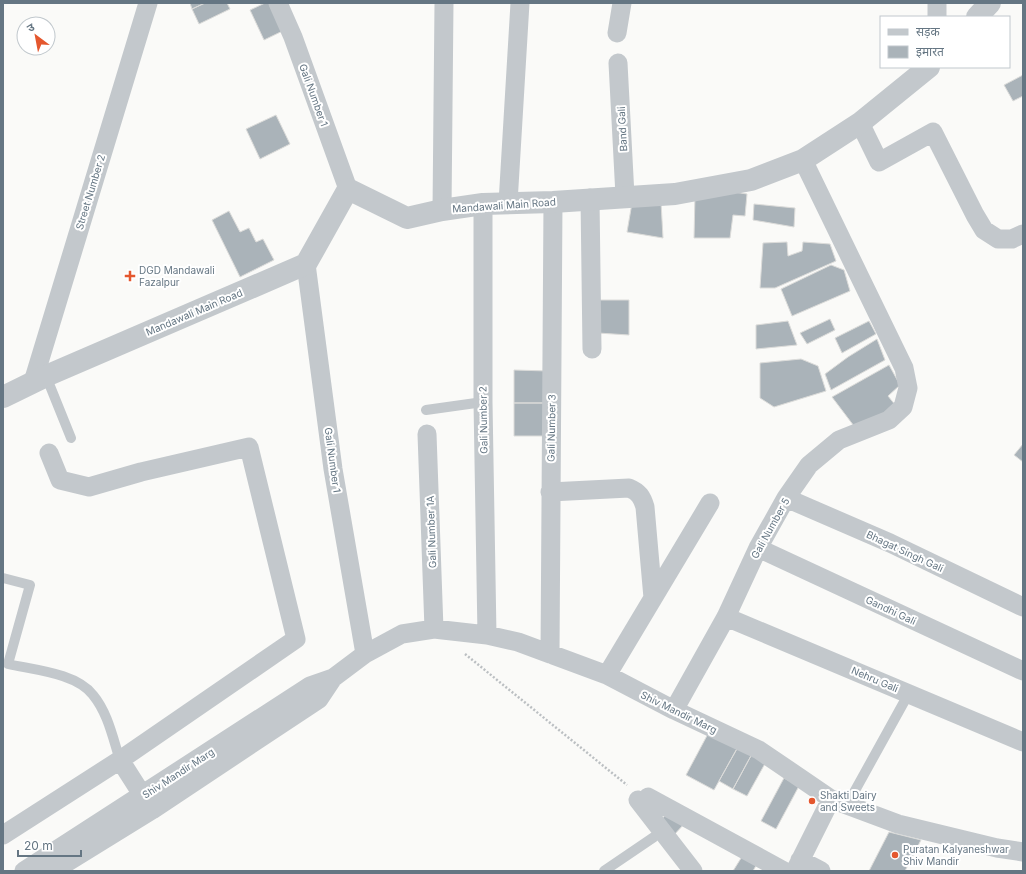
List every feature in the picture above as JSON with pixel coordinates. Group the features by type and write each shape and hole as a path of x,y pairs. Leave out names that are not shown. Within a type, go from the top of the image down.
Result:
{"street":[{"name":"Street Number 2","path":"39,379 148,3"},
{"name":"Gali Number 1","path":"278,3 293,37 348,189"},
{"path":"442,210 444,3"},
{"path":"508,203 520,3"},
{"path":"617,33 622,3"},
{"path":"937,3 937,16"},
{"path":"978,16 990,3"},
{"name":"Band Gali","path":"618,63 625,196"},
{"name":"Mandawali Main Road","path":"348,189 406,218 442,210 483,204 553,202 590,198 675,194 751,180 803,160 860,123 927,68"},
{"path":"860,123 879,162 933,132 984,230 998,239 1012,239 1023,234"},
{"name":"Gali Number 5","path":"674,710 726,617 758,548 786,498 808,465 839,440 889,420 903,407 908,388 904,368 803,160"},
{"path":"306,264 348,189"},
{"path":"590,198 592,349"},
{"name":"Gali Number 3","path":"550,654 553,202"},
{"name":"Gali Number 2","path":"483,204 482,402 487,635"},
{"name":"Mandawali Main Road","path":"3,397 39,379 306,264"},
{"name":"Gali Number 1","path":"306,264 333,469 365,654"},
{"name":"Gali Number 1A","path":"427,434 434,629"},
{"path":"3,835 120,760 296,639 249,447 140,472 89,487 60,480 49,454"},
{"path":"550,492 629,488 637,492 643,500 645,507 653,598"},
{"name":"Bhagat Singh Gali","path":"786,498 890,543 1023,607"},
{"path":"607,675 710,503"},
{"name":"Gandhi Gali","path":"758,548 1023,671"},
{"name":"Nehru Gali","path":"726,617 1023,742"},
{"name":"Shiv Mandir Marg","path":"24,871 147,803 319,699 333,678 365,654 402,634 434,629 487,635 518,642 607,675 674,710 759,750 839,802 898,824 997,848 1023,852"},
{"path":"120,760 147,803"},
{"path":"643,799 693,871"},
{"path":"643,799 784,871"},
{"path":"821,871 798,866 839,802"},
{"name":"Shiv Mandir Marg","path":"53,871 147,803"}],"lane":[{"path":"39,379 71,438"},
{"path":"426,410 482,402"},
{"path":"3,578 30,585 8,664 61,676 79,683 93,695 105,714 120,760"},
{"path":"839,802 909,693"},
{"path":"604,871 654,837"}],"path":[{"path":"434,629 626,783 643,799"}],"building":[{"path":"190,3 205,3 192,9"},
{"path":"205,3 227,3 230,9 199,24 192,9"},
{"path":"265,3 284,3 295,25 264,40 250,10"},
{"path":"1023,75 1023,96 1013,101 1004,85"},
{"path":"276,115 290,144 260,159 246,129"},
{"path":"734,192 747,194 745,216 733,215 730,238 694,238 695,195"},
{"path":"661,202 663,238 627,232 632,203"},
{"path":"754,204 795,208 794,227 753,220"},
{"path":"229,211 240,232 249,228 256,242 263,239 274,260 240,277 212,220"},
{"path":"787,242 788,256 802,251 803,242 830,244 836,261 775,288 760,288 763,243"},
{"path":"831,265 844,270 850,291 792,316 781,289"},
{"path":"597,300 629,300 629,335 598,333"},
{"path":"830,319 835,330 807,344 800,333"},
{"path":"788,321 797,345 756,349 756,325"},
{"path":"869,321 876,334 842,353 835,338"},
{"path":"877,339 885,360 831,390 825,374 848,357"},
{"path":"801,359 818,366 826,391 774,407 760,398 760,363"},
{"path":"889,365 900,385 888,396 896,406 857,430 832,397"},
{"path":"514,370 548,371 547,403 514,403"},
{"path":"514,403 547,403 547,436 514,436"},
{"path":"1023,444 1023,462 1014,455"},
{"path":"710,730 739,745 714,790 686,775"},
{"path":"739,745 753,752 733,789 719,781"},
{"path":"753,752 767,760 747,796 733,789"},
{"path":"784,778 799,786 776,829 761,821"},
{"path":"667,813 685,823 673,836 662,819"},
{"name":"Puratan Kalyaneshwar Shiv Mandir","path":"889,832 921,840 905,871 869,871"},
{"path":"743,855 758,862 753,871 733,871"}],"place":[{"name":"DGD Mandawali Fazalpur","path":"130,276"},
{"name":"Shakti Dairy and Sweets","path":"812,801"},
{"name":"Puratan Kalyaneshwar Shiv Mandir","path":"895,855"}]}
